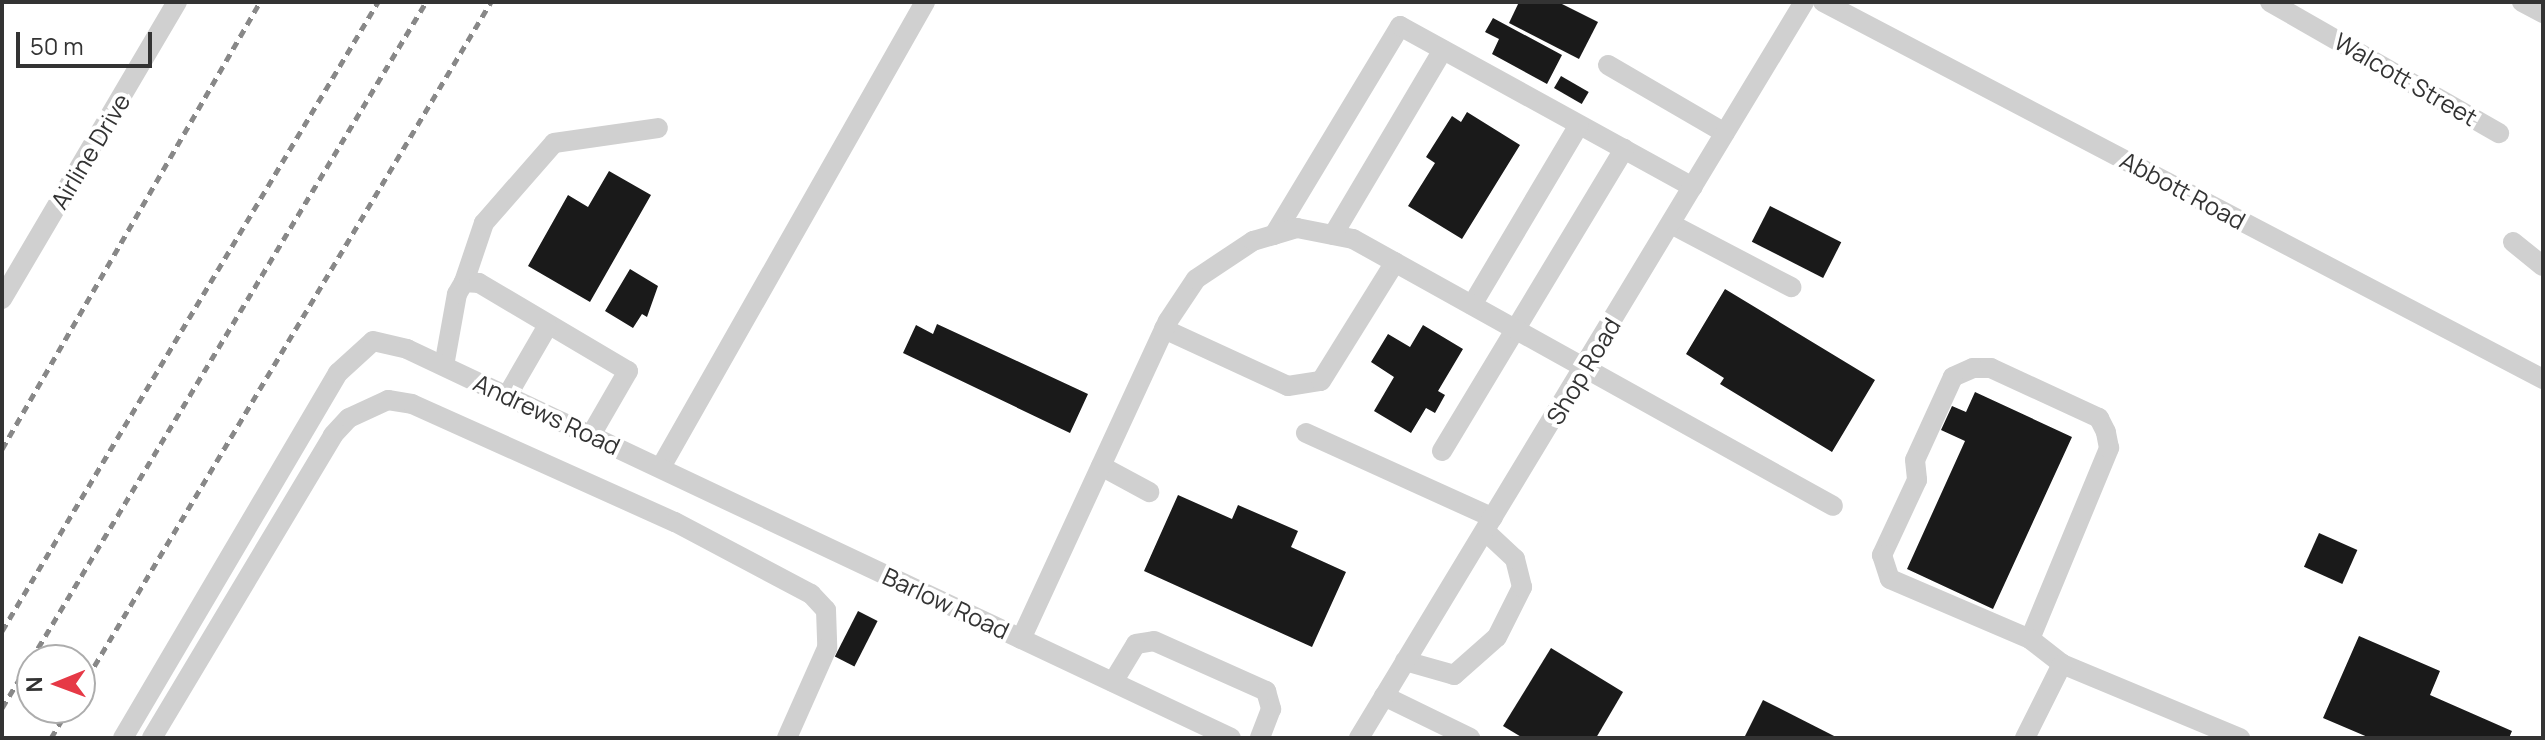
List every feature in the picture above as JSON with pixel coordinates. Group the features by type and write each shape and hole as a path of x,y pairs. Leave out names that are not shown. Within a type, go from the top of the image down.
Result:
{"street":[{"name":"Airline Drive","path":"2,299 177,2"},
{"path":"661,467 925,2"},
{"name":"Shop Road","path":"1359,738 1804,2"},
{"name":"Abbott Road","path":"1823,2 2543,379"},
{"name":"Walcott Street","path":"2270,2 2499,133"},
{"path":"2305,20 2315,2"},
{"path":"2522,2 2543,13"},
{"path":"1274,235 1400,26 1693,187"},
{"path":"1333,235 1443,50"},
{"path":"1608,65 1725,133"},
{"path":"1472,305 1579,125"},
{"path":"444,366 448,324 484,223 554,143 658,128"},
{"path":"1442,451 1518,330 1624,149"},
{"path":"1671,224 1791,287"},
{"path":"1021,639 1164,329 1196,279 1274,235 1297,228 1333,235 1395,262 1833,506"},
{"path":"2513,242 2543,266"},
{"path":"1164,329 1288,386 1321,381 1395,262"},
{"path":"464,282 479,283 547,327 628,371 591,435"},
{"path":"507,396 547,327"},
{"name":"Andrews Road","path":"123,738 338,373 373,341 444,366 661,467"},
{"path":"2030,639 2109,448 2106,432 2099,418 1991,368 1973,368 1953,377 1915,460 1917,480 1882,555 1883,567 1890,579 2030,639 2062,664 2202,731 2240,738"},
{"path":"152,738 333,435 349,418 388,400 412,404 675,522 811,594 826,610 827,648 787,738"},
{"path":"1306,433 1489,524 1515,559 1522,587 1497,637 1454,675 1405,661"},
{"path":"1101,466 1149,492"},
{"name":"Barlow Road","path":"661,467 1231,738"},
{"path":"1113,682 1136,644 1154,641 1266,691 1271,709 1260,738"},
{"path":"2031,736 2062,664"},
{"path":"1384,696 1470,738"}],"building":[{"path":"1519,2 1558,2 1598,22 1579,59 1509,23"},
{"path":"1493,18 1562,55 1547,84 1492,54 1499,39 1485,32"},
{"path":"1561,76 1589,92 1582,104 1554,88"},
{"path":"1467,112 1520,145 1462,239 1408,206 1435,163 1426,157 1452,116 1461,122"},
{"path":"609,171 651,195 590,302 528,266 568,195 588,207"},
{"path":"1770,206 1841,242 1823,278 1752,242"},
{"path":"630,269 658,286 647,317 642,314 633,328 605,311"},
{"path":"1725,289 1875,380 1832,452 1720,384 1724,378 1686,354"},
{"path":"937,324 1088,394 1070,433 903,353 916,325 933,334"},
{"path":"1423,325 1463,349 1438,391 1445,395 1435,413 1426,408 1411,433 1374,411 1394,377 1371,362 1388,334 1410,347"},
{"path":"1975,392 2072,437 1993,609 1907,569 1965,441 1941,430 1952,406 1966,412"},
{"path":"1178,495 1232,519 1238,505 1298,531 1291,547 1346,572 1312,647 1144,571"},
{"path":"2319,533 2357,550 2342,584 2304,567"},
{"path":"858,611 878,621 854,666 835,656"},
{"path":"2359,636 2440,671 2430,695 2512,731 2509,738 2370,738 2323,718"},
{"path":"1551,648 1623,692 1596,738 1523,738 1503,726"},
{"path":"1763,700 1838,738 1744,738"}],"railway":[{"path":"2,449 260,2"},
{"path":"2,631 378,2"},
{"path":"2,708 426,2"},
{"path":"96,663 491,2"},
{"path":"51,738 59,724"}]}
